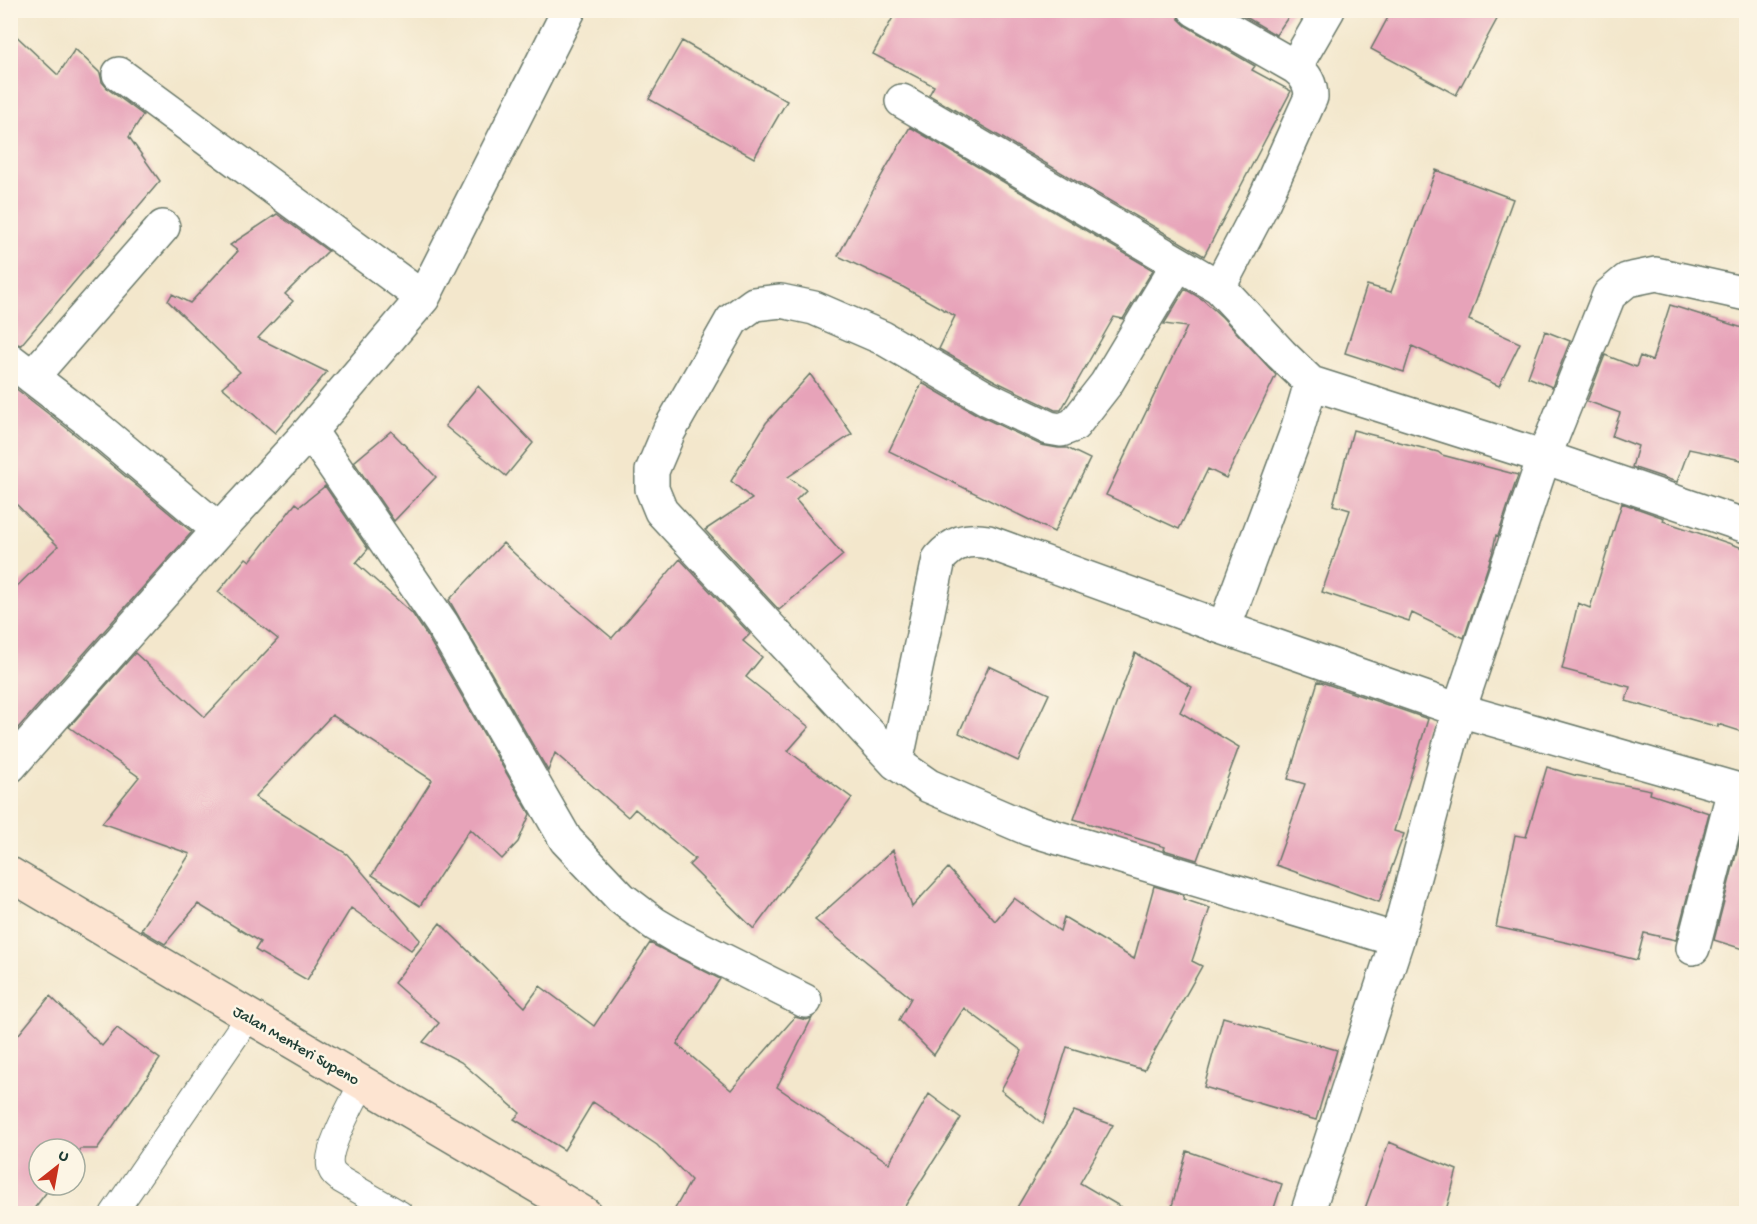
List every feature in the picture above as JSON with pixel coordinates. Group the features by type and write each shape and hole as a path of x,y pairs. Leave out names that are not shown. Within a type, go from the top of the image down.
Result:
{"main road":[{"name":"Jalan Menteri Supeno","path":"10,874 585,1214"}],"street":[{"path":"10,766 310,430 423,298 569,10"},
{"path":"1195,10 1295,67 1304,74 1311,87 1311,97 1263,203 1219,287"},
{"path":"1295,67 1328,10"},
{"path":"119,74 423,298"},
{"path":"902,100 1219,287 1311,383 1544,457 1746,526"},
{"path":"163,227 21,368 89,421 219,530"},
{"path":"1178,264 1106,384 1074,424 1061,430 1049,428 986,398 883,338 814,308 781,301 754,304 732,320 674,422 652,471 652,489 661,511 896,763 929,786 1029,829 1397,940"},
{"path":"1307,1214 1397,940 1459,710 1544,457 1609,295 1627,280 1656,274 1746,294"},
{"path":"1224,628 1296,434 1311,383"},
{"path":"310,430 442,624 566,840 621,898 655,924 805,1001"},
{"path":"896,763 939,559 948,549 960,543 973,540 988,542 1459,710 1740,791 1693,948"}],"lane":[{"path":"113,1214 249,1016"},
{"path":"363,1082 337,1134 330,1158 332,1173 400,1214"}],"building":[{"path":"897,10 1176,10 1179,19 1186,26 1255,66 1252,70 1291,91 1204,256 929,95 934,86 873,54"},
{"path":"1234,10 1293,10 1276,35"},
{"path":"1392,10 1502,10 1456,95 1371,49"},
{"path":"10,30 58,75 75,49 100,73 102,82 108,89 143,115 129,137 160,181 21,345 10,342"},
{"path":"682,41 787,101 754,158 649,99"},
{"path":"910,127 1153,270 1123,319 1114,317 1061,410 1055,410 995,381 939,349 955,316 903,287 838,256"},
{"path":"1436,170 1513,199 1469,320 1520,343 1499,386 1412,346 1404,372 1345,353 1367,285 1391,292"},
{"path":"277,214 328,251 285,294 293,301 258,338 327,372 275,433 222,387 240,372 168,301 172,294 190,303 238,251 230,245"},
{"path":"1185,289 1202,299 1222,317 1276,375 1226,478 1208,469 1179,529 1106,495 1187,327 1164,324"},
{"path":"1670,305 1746,329 1746,461 1689,449 1677,482 1632,467 1638,446 1612,436 1620,413 1587,401 1605,355 1636,367 1640,356 1652,361"},
{"path":"1545,331 1570,341 1552,387 1528,377"},
{"path":"810,374 852,434 788,477 806,490 796,500 843,555 779,610 705,530 752,499 731,481 766,423"},
{"path":"922,383 978,415 1041,445 1067,448 1090,459 1054,532 889,451"},
{"path":"10,384 77,436 192,532 10,737 10,593 58,546 10,498"},
{"path":"478,386 533,443 506,476 445,426"},
{"path":"1353,430 1518,475 1498,536 1496,535 1492,554 1464,638 1412,613 1409,621 1322,592 1350,510 1333,505"},
{"path":"391,431 436,477 394,521 354,462"},
{"path":"325,486 368,549 356,563 412,613 530,814 518,842 502,859 470,829 420,906 372,875 432,780 332,715 255,797 347,854 420,940 411,950 351,908 307,980 255,950 260,942 198,904 165,944 141,930 190,854 102,823 139,777 69,727 135,653 205,717 278,639 218,592 246,558 250,561 296,503 300,506"},
{"path":"1622,503 1664,518 1663,521 1746,549 1746,733 1626,701 1630,687 1562,669 1578,603 1590,608"},
{"path":"503,543 612,638 680,559 750,634 743,641 762,657 746,677 809,727 788,751 852,798 754,929 689,865 695,859 635,809 628,817 555,753 548,771 449,600"},
{"path":"1135,653 1192,687 1180,712 1239,747 1197,860 1164,850 1165,847 1074,819"},
{"path":"989,666 1049,694 1018,761 959,733"},
{"path":"1318,681 1428,719 1394,831 1404,834 1379,902 1276,865 1305,784 1288,779"},
{"path":"1547,767 1574,775 1651,790 1650,794 1709,813 1676,940 1644,933 1637,960 1496,927 1515,835 1526,837"},
{"path":"1744,824 1746,824 1746,950 1714,940"},
{"path":"893,850 912,907 948,868 995,921 1014,898 1060,931 1064,917 1134,959 1154,886 1184,895 1183,899 1210,908 1192,961 1202,966 1144,1070 1067,1047 1043,1124 1001,1090 1022,1051 964,1008 934,1055 899,1020 911,998 815,920"},
{"path":"440,923 525,1007 540,986 594,1026 650,943 720,979 677,1044 731,1090 795,1017 806,1020 812,1018 777,1087 889,1163 929,1094 961,1118 900,1214 672,1214 691,1180 657,1145 593,1102 564,1150 514,1119 520,1113 461,1062 423,1042 439,1023 394,983"},
{"path":"50,996 102,1046 117,1028 160,1059 97,1149 87,1149 87,1137 27,1137 27,1197 43,1197 30,1214 10,1214 10,1045"},
{"path":"1223,1017 1337,1050 1316,1120 1204,1087"},
{"path":"1074,1111 1113,1125 1080,1183 1133,1214 1013,1214"},
{"path":"1389,1142 1457,1170 1445,1214 1363,1214"},
{"path":"1187,1151 1282,1184 1272,1214 1199,1214 1172,1206"}]}
